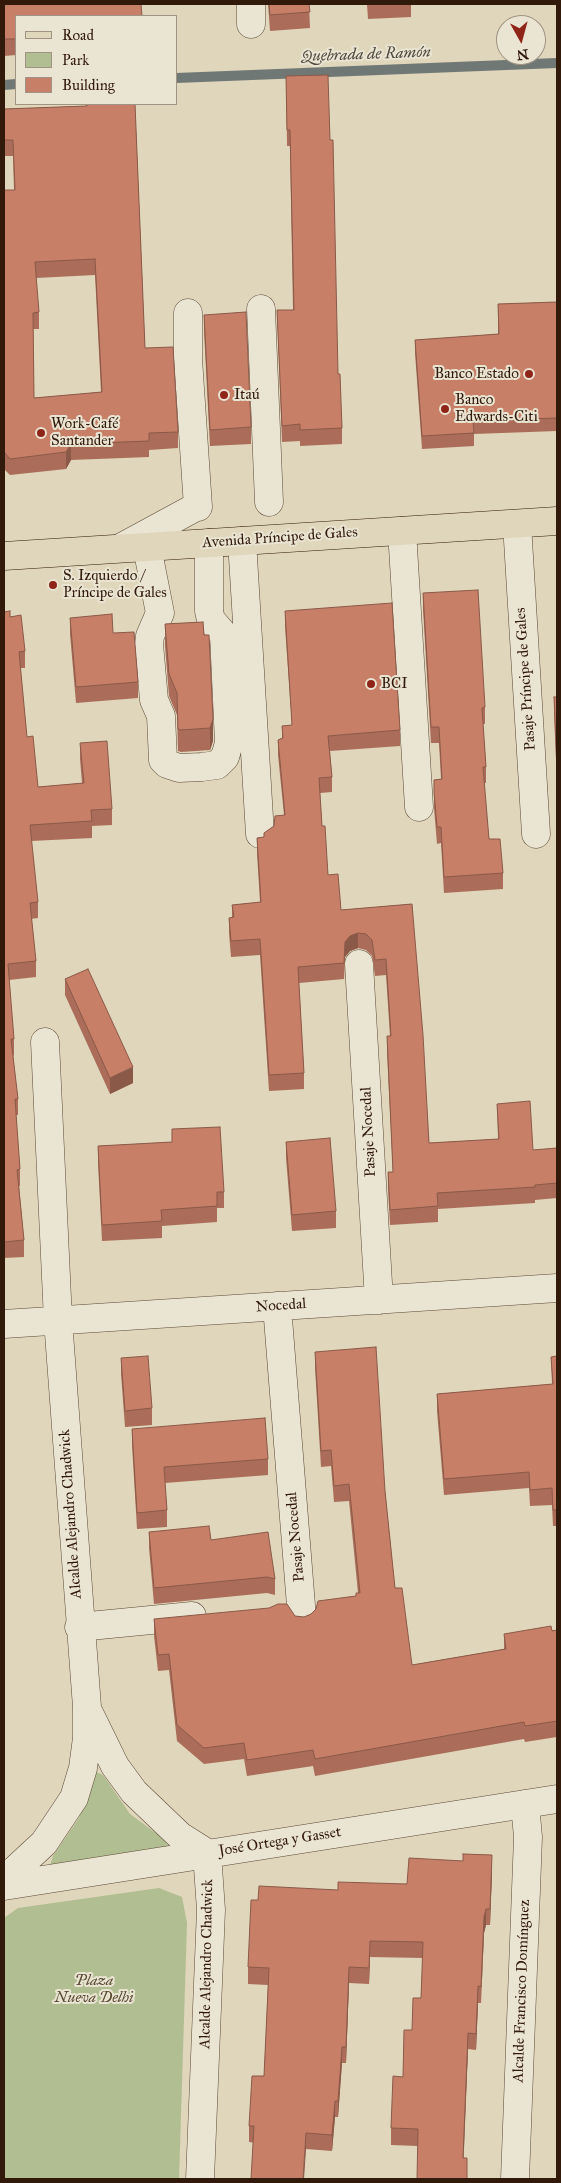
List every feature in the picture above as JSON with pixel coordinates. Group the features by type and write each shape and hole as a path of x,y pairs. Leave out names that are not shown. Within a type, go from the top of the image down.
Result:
{"main road":[{"name":"Avenida Príncipe de Gales","path":"10,551 147,547 557,521"}],"street":[{"path":"261,309 268,502"},
{"path":"118,548 196,508 188,359 188,313"},
{"name":"Pasaje Príncipe de Gales","path":"517,524 536,834"},
{"path":"402,531 419,806"},
{"path":"242,541 260,834"},
{"path":"147,547 160,613 150,636 149,644 154,700 161,716 163,760 167,764 179,768 202,767 217,764 225,757 229,743 224,635 211,620 209,611 209,543"},
{"name":"Pasaje Nocedal","path":"359,964 379,1300"},
{"path":"45,1042 58,1320"},
{"name":"Nocedal","path":"4,1324 557,1288"},
{"name":"Pasaje Nocedal","path":"277,1306 302,1618"},
{"name":"Alcalde Alejandro Chadwick","path":"4,1880 44,1843 74,1798 83,1768 87,1738 58,1320"},
{"path":"79,1627 219,1614"},
{"name":"Alcalde Alejandro Chadwick","path":"86,1707 111,1759 134,1792 180,1836 207,1853 211,1910 200,2179"},
{"name":"José Ortega y Gasset","path":"4,1886 557,1799"},
{"name":"Alcalde Francisco Domínguez","path":"515,2179 528,1837 525,1804"}],"green space":[{"path":"94,1771 103,1775 130,1814 164,1839 168,1846 161,1849 57,1867 50,1865 53,1856 79,1818 89,1780"},
{"name":"Plaza Nueva Delhi","path":"159,1888 182,1897 187,1923 179,2179 5,2179 4,1918 18,1908"}],"building":[{"path":"4,4 141,4 142,15 15,15 15,39 4,39"},
{"path":"269,4 309,4 310,12 270,15"},
{"path":"328,75 330,140 333,140 338,374 340,374 342,428 300,430 300,424 282,426 277,310 294,310 290,130 287,130 286,76"},
{"path":"135,105 145,348 173,347 178,432 149,433 149,441 71,444 66,452 10,459 4,452 4,190 15,190 13,140 4,140 4,109","holes":["95,259 102,392 34,398 33,313 39,312 35,262"]},
{"path":"557,302 557,418 473,421 474,433 422,436 415,340 499,334 498,304"},
{"path":"246,312 251,427 210,430 204,315"},
{"path":"478,590 485,707 482,708 486,767 483,767 489,839 500,839 503,873 444,877 441,827 437,827 434,792 434,780 442,779 439,727 431,727 423,593"},
{"path":"392,603 400,730 328,736 332,777 319,778 322,826 325,826 328,875 338,874 341,910 412,904 423,1035 429,1143 499,1139 497,1104 530,1101 533,1150 557,1148 557,1183 535,1185 535,1187 437,1193 438,1206 390,1210 388,1172 393,1172 387,1036 391,1036 386,959 375,960 372,940 366,934 358,933 350,936 345,942 344,963 298,967 304,1073 269,1075 260,939 231,941 229,918 234,917 232,905 261,902 257,838 264,837 264,833 274,826 275,816 285,815 278,740 283,738 282,726 292,725 285,611"},
{"path":"10,611 10,617 21,615 25,651 19,652 27,737 33,736 38,787 84,783 80,743 107,741 112,809 91,810 92,821 30,825 38,902 30,903 36,961 8,964 14,1039 11,1039 18,1099 15,1099 20,1169 17,1170 24,1240 4,1242 4,612"},
{"path":"112,614 113,633 134,632 138,682 76,687 70,618"},
{"path":"203,622 204,635 209,635 213,719 210,728 181,730 178,729 177,693 169,674 165,624"},
{"path":"554,697 557,697 557,768"},
{"path":"88,969 133,1067 110,1078 65,979"},
{"path":"220,1127 224,1192 217,1192 217,1206 161,1210 162,1221 102,1225 98,1146 172,1142 172,1129"},
{"path":"330,1138 336,1211 292,1215 286,1142"},
{"path":"376,1347 385,1491 395,1588 402,1588 412,1665 506,1649 504,1634 551,1626 552,1631 557,1630 557,1721 525,1726 524,1722 315,1759 313,1750 247,1760 244,1743 204,1748 177,1725 169,1654 158,1655 154,1619 269,1608 278,1604 287,1604 295,1616 304,1617 316,1609 318,1601 356,1596 356,1593 360,1593 349,1484 334,1486 331,1450 321,1451 315,1352"},
{"path":"148,1356 152,1408 125,1411 121,1358"},
{"path":"557,1356 557,1510 553,1510 552,1488 530,1490 529,1472 444,1479 437,1394 553,1384 551,1357"},
{"path":"265,1418 268,1459 164,1467 167,1510 137,1513 132,1429"},
{"path":"209,1526 211,1540 268,1532 275,1579 267,1577 154,1588 149,1532"},
{"path":"463,1854 492,1855 490,1909 486,1909 484,1917 481,1987 478,1986 476,2034 468,2033 463,2158 467,2158 467,2179 417,2179 418,2129 391,2128 393,2076 403,2077 404,2030 412,2030 413,1998 421,1998 423,1942 370,1941 369,1968 349,1967 346,2047 342,2047 338,2101 335,2101 332,2135 306,2133 303,2179 251,2179 254,2126 249,2126 252,2076 264,2076 269,1968 248,1967 251,1900 258,1900 259,1886 338,1890 338,1882 407,1884 409,1858 463,1861"}],"waterway":[{"name":"Quebrada de Ramón","path":"178,78 557,63"},
{"name":"Quebrada de Ramón","path":"4,85 15,84"}],"place":[{"name":"Banco Estado","path":"529,374"},
{"name":"Itaú","path":"224,395"},
{"name":"Banco Edwards-Citi","path":"445,409"},
{"name":"Work-Café Santander","path":"41,433"},
{"name":"S. Izquierdo / Príncipe de Gales","path":"53,585"},
{"name":"BCI","path":"371,684"}]}
